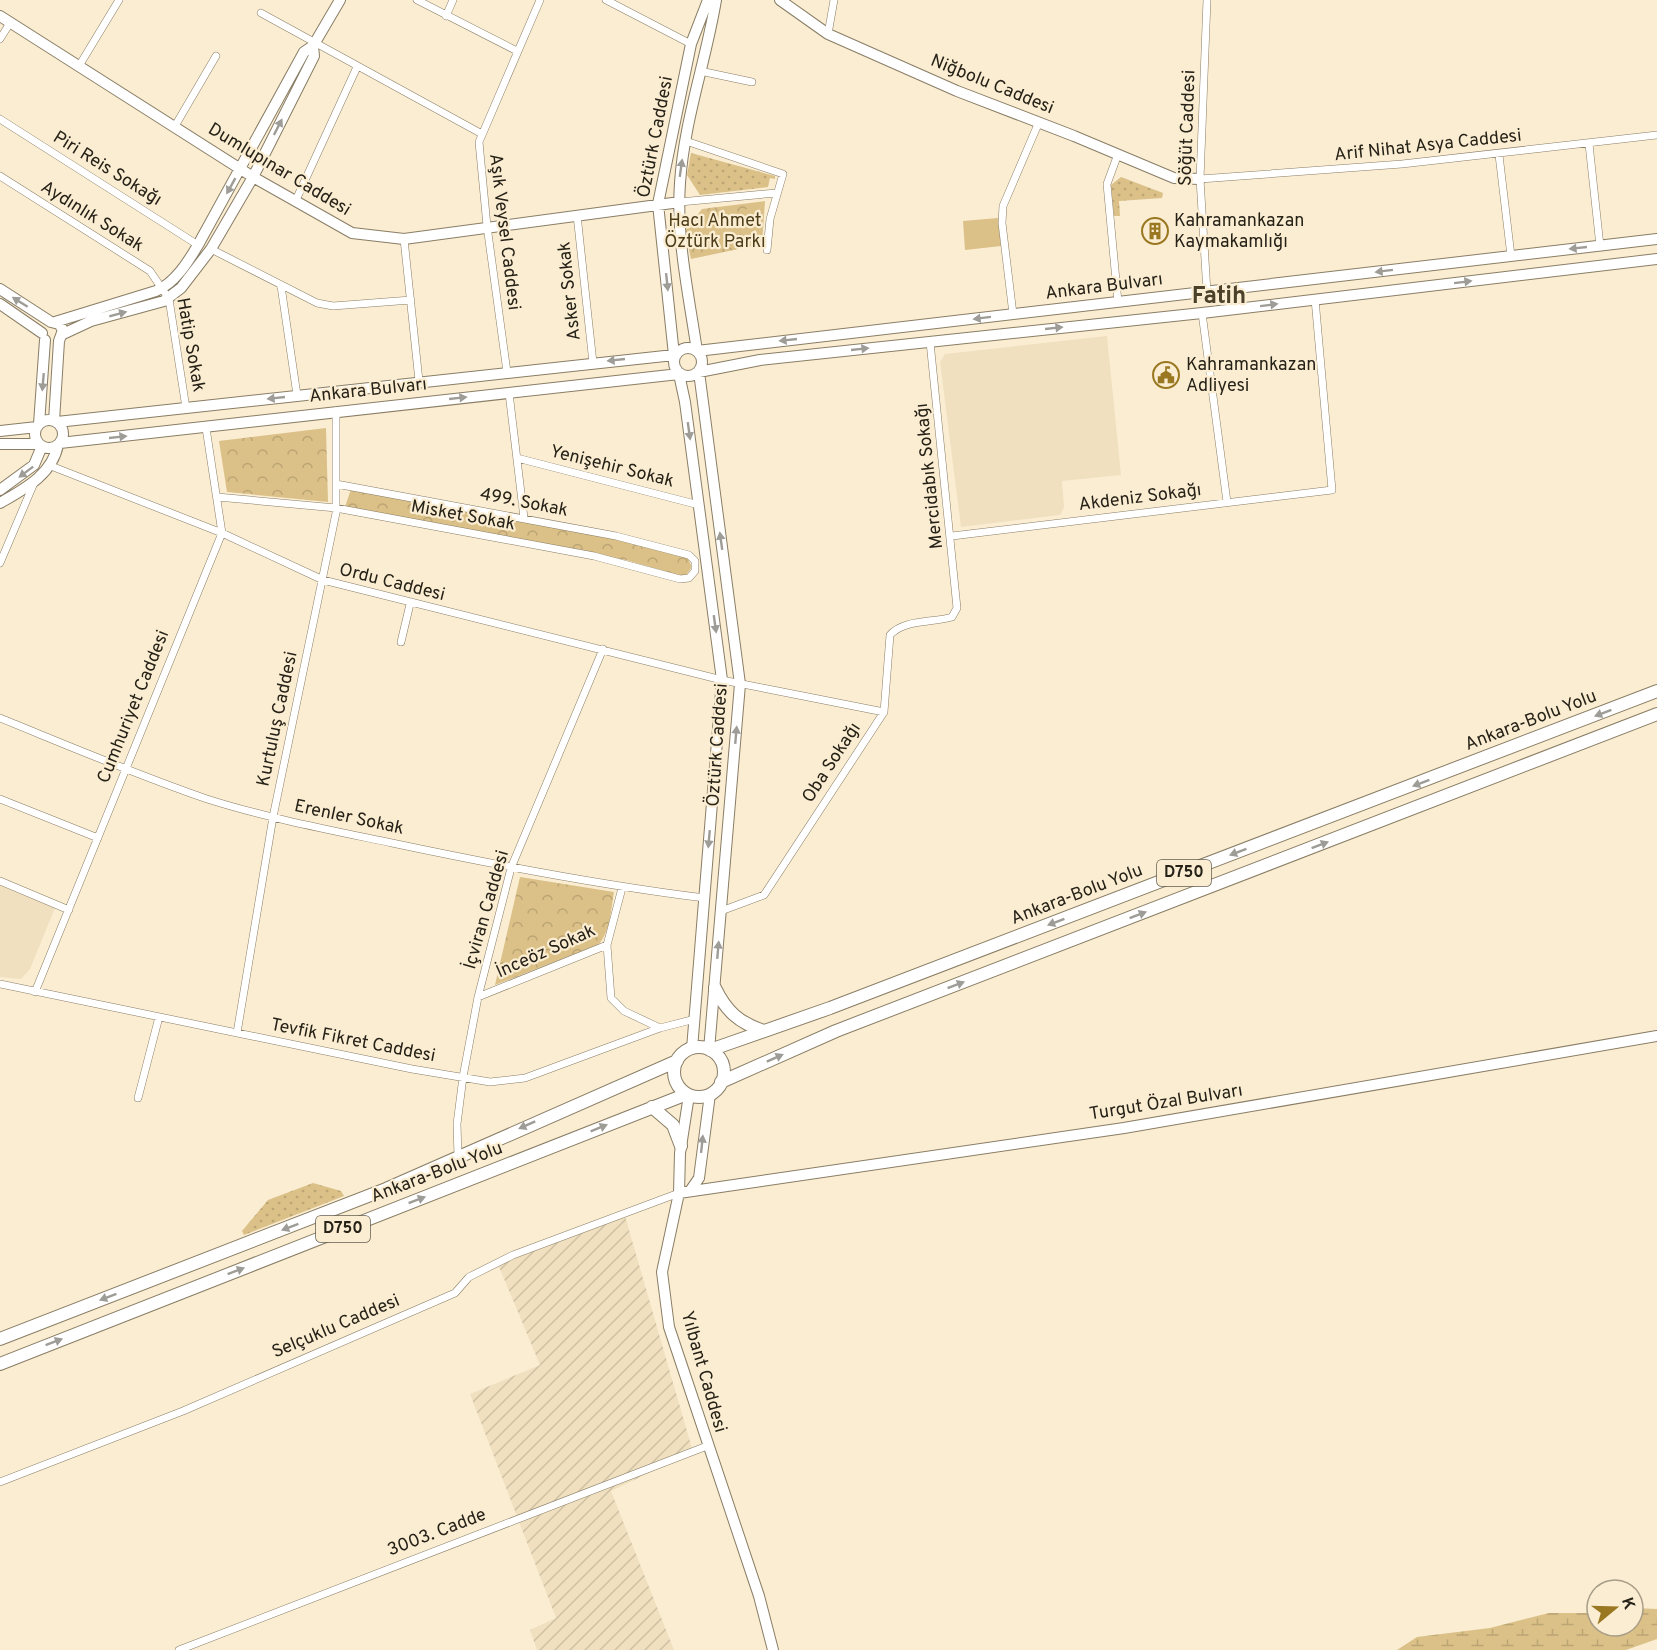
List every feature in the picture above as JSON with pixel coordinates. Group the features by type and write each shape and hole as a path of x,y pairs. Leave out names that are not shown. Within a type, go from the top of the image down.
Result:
{"highway":[{"name":"Ankara-Bolu Yolu","path":"709,1050 1657,691"},
{"name":"D750","path":"722,1082 836,1031 1657,714"},
{"path":"715,988 722,1003 733,1017 748,1026 764,1031"},
{"path":"692,1049 709,1050 722,1064 722,1082 710,1094 700,1097 688,1095 675,1079 677,1061 692,1049"},
{"name":"Ankara-Bolu Yolu","path":"0,1339 386,1189 677,1061"},
{"name":"Ankara-Bolu Yolu","path":"0,1364 652,1107 688,1095"},
{"path":"652,1107 673,1125 681,1146"}],"street":[{"path":"79,66 119,0"},
{"path":"0,490 30,470 38,460 41,445 35,436 38,426 44,325 163,288 180,271 198,245 304,52 314,45 340,0"},
{"path":"417,0 517,51"},
{"path":"446,16 453,0"},
{"name":"Aşık Veysel Caddesi","path":"507,372 478,149 482,134 540,0"},
{"path":"606,0 691,44"},
{"name":"Öztürk Caddesi","path":"675,355 658,204 691,44 708,0"},
{"name":"Öztürk Caddesi","path":"697,351 682,254 681,166 716,0"},
{"name":"Niğbolu Caddesi","path":"780,0 828,34 957,91 1174,178 1200,179"},
{"path":"828,34 834,0"},
{"name":"Söğüt Caddesi","path":"1207,0 1200,179 1207,292"},
{"path":"261,13 314,45 482,134"},
{"name":"Dumlupınar Caddesi","path":"0,16 253,177 352,233 404,239 487,226 680,202"},
{"path":"0,39 10,22"},
{"path":"0,304 52,343 92,321 169,299 187,282 211,249 253,177 314,56 314,45"},
{"path":"175,126 216,56"},
{"path":"295,202 357,67"},
{"path":"700,71 752,82"},
{"name":"Piri Reis Sokağı","path":"0,119 198,245"},
{"path":"1013,314 1002,223 1003,206 1039,122"},
{"name":"Arif Nihat Asya Caddesi","path":"1200,179 1499,155 1657,135"},
{"path":"686,141 783,174 770,219 767,250"},
{"path":"1589,144 1600,246"},
{"path":"1118,154 1107,184 1118,302"},
{"path":"1499,155 1511,256"},
{"name":"Aydınlık Sokak","path":"0,176 150,271 163,288"},
{"path":"680,202 776,193"},
{"name":"Asker Sokak","path":"577,215 594,363"},
{"name":"Ankara Bulvarı","path":"0,431 38,426 45,420 56,421 186,408 675,355 686,347 697,351 1657,238"},
{"path":"404,239 419,381"},
{"path":"211,249 317,303 333,306 411,300"},
{"name":"Ankara Bulvarı","path":"0,444 41,445 50,448 59,444 336,411 679,374 687,376 760,360 1202,313 1657,259"},
{"path":"281,286 297,395"},
{"name":"Hatip Sokak","path":"163,288 169,299 186,408"},
{"path":"0,289 62,326 56,421 64,433 51,466 0,503"},
{"name":"Akdeniz Sokağı","path":"952,536 1332,490 1315,299"},
{"path":"1202,313 1227,502"},
{"name":"Mercidabık Sokağı","path":"890,635 903,625 938,622 952,617 957,608 952,536 930,342"},
{"path":"697,351 702,361 699,372"},
{"path":"675,355 674,367 679,374"},
{"name":"Öztürk Caddesi","path":"699,372 740,684 709,1050"},
{"name":"Öztürk Caddesi","path":"679,374 722,680 692,1049"},
{"path":"509,393 524,519"},
{"name":"Kurtuluş Caddesi","path":"237,1033 273,817 336,508 336,411"},
{"name":"Cumhuriyet Caddesi","path":"35,992 222,533 206,428"},
{"name":"Yenişehir Sokak","path":"518,458 699,505"},
{"name":"Ordu Caddesi","path":"51,466 222,533 322,580 410,604 603,649 722,680 884,712"},
{"path":"0,563 36,479"},
{"name":"499. Sokak","path":"336,484 524,519 677,551 691,557 695,569"},
{"name":"Misket Sokak","path":"218,497 336,508 594,556 680,579 689,578 695,569"},
{"path":"401,642 410,604"},
{"name":"Oba Sokağı","path":"721,911 764,895 884,712 890,635"},
{"name":"İçviran Caddesi","path":"458,1156 457,1124 463,1077 478,997 511,868 603,649"},
{"name":"Erenler Sokak","path":"0,718 124,769 208,799 273,817 511,868 622,888 705,898"},
{"path":"0,799 98,838"},
{"path":"0,880 69,910"},
{"name":"İnceöz Sokak","path":"478,997 607,945 622,888"},
{"path":"607,945 611,998 624,1011 660,1028"},
{"name":"Tevfik Fikret Caddesi","path":"0,984 412,1069 490,1082 525,1078 660,1028 695,1019"},
{"path":"138,1098 159,1017"},
{"name":"Turgut Özal Bulvarı","path":"685,1192 1124,1128 1657,1036"},
{"name":"Yılbant Caddesi","path":"685,1192 699,1178 710,1094"},
{"name":"Yılbant Caddesi","path":"688,1095 681,1146 685,1192 662,1272 669,1327 759,1596 774,1650"},
{"name":"Selçuklu Caddesi","path":"0,1482 183,1411 455,1293 469,1276 513,1255 685,1192"},
{"name":"3003. Cadde","path":"179,1650 707,1446"}],"shaded area":[{"path":"1107,336 1121,475 1062,481 1064,507 1060,515 961,527 940,362 945,354"},
{"path":"0,884 55,908 30,969 21,979 0,977"},
{"path":"625,1216 693,1452 611,1491 674,1650 537,1650 530,1630 556,1618 470,1394 540,1365 497,1262"}],"green space":[{"path":"691,153 775,176 775,179 770,178 768,187 700,195 687,175"},
{"path":"1121,177 1163,193 1162,198 1119,201 1120,216 1114,216 1111,185"},
{"name":"Hacı Ahmet Öztürk Parkı","path":"765,201 762,244 691,259 685,231 702,209"},
{"path":"758,208 758,242 742,246 739,210"},
{"path":"998,218 1001,246 965,250 963,221"},
{"path":"326,428 328,502 227,492 219,441"},
{"path":"351,489 604,537 687,557 692,567 686,575 678,575 626,560 345,507"},
{"path":"520,877 614,892 609,920 605,934 598,945 495,985"},
{"path":"313,1183 341,1191 344,1196 244,1235 242,1231 268,1200"},
{"path":"1645,1608 1657,1609 1657,1639 1626,1650 1397,1650 1417,1637 1490,1628 1549,1613 1585,1613 1585,1638 1645,1638"}],"place":[{"name":"Kahramankazan Kaymakamlığı","path":"1155,231"},
{"name":"Kahramankazan Adliyesi","path":"1166,375"}],"district":[{"name":"Fatih","path":"1219,297"}]}
